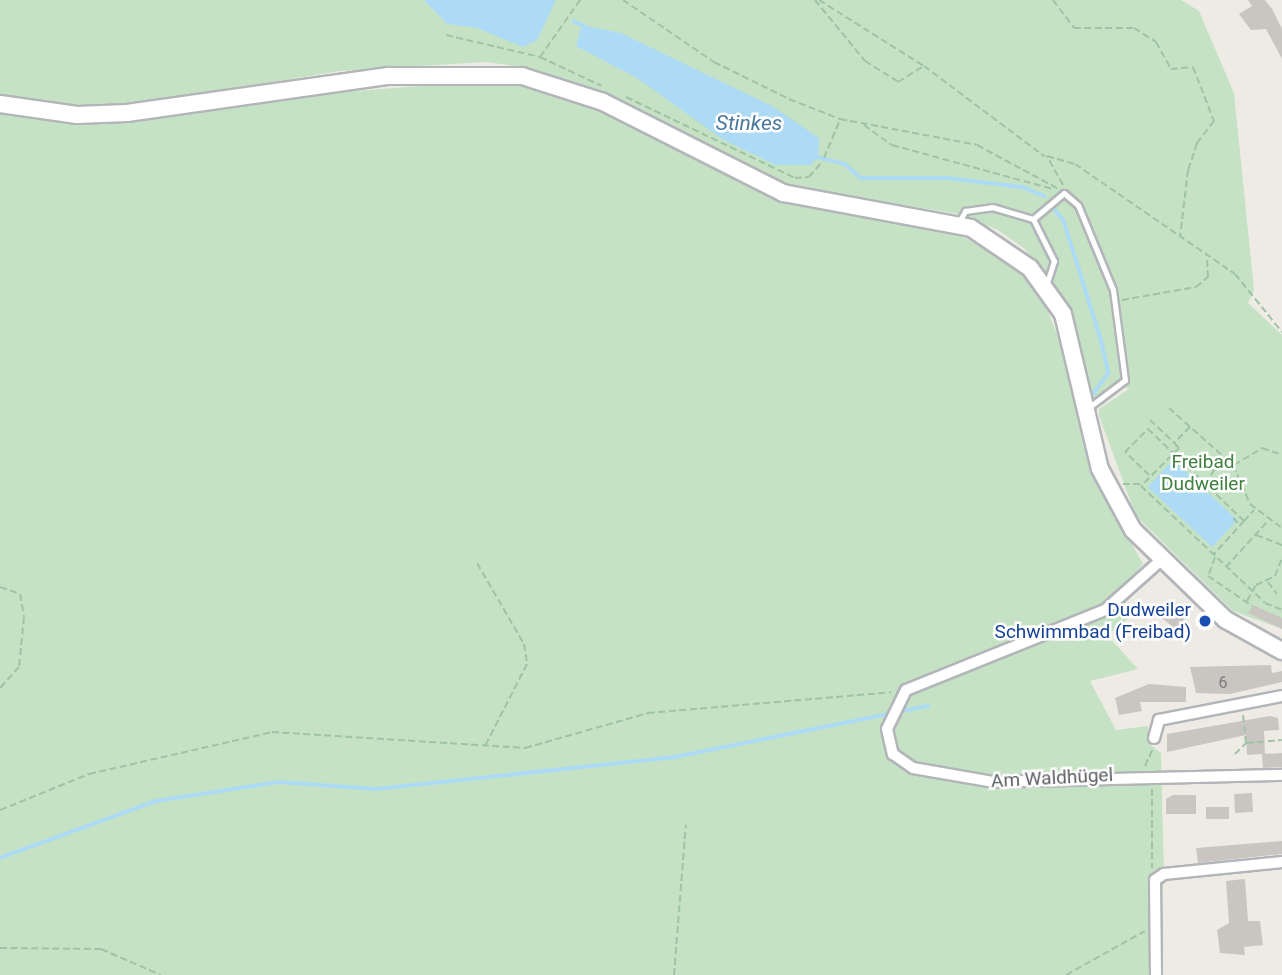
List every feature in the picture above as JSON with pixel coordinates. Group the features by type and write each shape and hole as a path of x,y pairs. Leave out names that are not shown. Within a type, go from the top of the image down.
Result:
{"main road":[{"path":"0,104 77,115 127,113 388,76 522,76 603,102 783,193 958,223 1016,254 1046,286 1072,339 1085,409 1115,501 1161,560 1226,620 1282,651"}],"street":[{"path":"906,690 1105,610 1161,560"},
{"name":"Am Waldhügel","path":"906,690 892,714 887,741 913,768 1014,783 1138,778 1152,781 1282,775"},
{"path":"1155,742 1159,719 1282,696"},
{"path":"1156,975 1156,925 1152,886 1164,874 1282,862"}],"lane":[{"path":"1033,219 1064,192 1093,232 1114,299 1125,380 1085,409"},
{"path":"958,223 965,211 984,207 1033,219 1054,261 1046,286"}],"path":[{"path":"540,57 580,0"},
{"path":"622,0 715,62 841,119 977,145 1064,192"},
{"path":"817,0 865,61 898,82 924,66"},
{"path":"817,0 924,66 1046,158 1061,174 1064,192"},
{"path":"1053,0 1074,28 1133,28 1156,42 1171,69 1193,67 1214,121 1191,161 1180,237"},
{"path":"446,36 540,57 795,177 809,177 821,163"},
{"path":"824,158 841,119"},
{"path":"861,123 892,145 1064,192"},
{"path":"1046,158 1075,164 1235,274 1282,332"},
{"path":"1114,299 1196,286 1208,276 1207,254"},
{"path":"1169,408 1233,465 1255,510 1267,521 1282,528"},
{"path":"1135,488 1179,448 1150,421"},
{"path":"1174,443 1190,427"},
{"path":"1150,476 1125,452 1148,429 1244,521"},
{"path":"1233,465 1262,448 1282,456"},
{"path":"1206,487 1222,458"},
{"path":"1176,463 1179,459"},
{"path":"1123,484 1140,485 1150,492 1252,591 1282,610"},
{"path":"1205,581 1214,555 1255,510"},
{"path":"1233,518 1240,525"},
{"path":"1226,567 1267,521"},
{"path":"1255,535 1282,545"},
{"path":"1247,602 1252,591 1268,581 1281,565 1282,558"},
{"path":"477,563 524,644 527,664 485,747"},
{"path":"1208,576 1252,606"},
{"path":"1268,581 1276,594"},
{"path":"0,587 20,594 24,617 19,667 0,688"},
{"path":"0,810 89,774 272,732 525,748 694,706 794,704 906,690"},
{"path":"1241,704 1246,743"},
{"path":"1236,754 1246,743 1282,740"},
{"path":"1138,778 1155,742"},
{"path":"1152,781 1152,886"},
{"path":"674,975 686,824"},
{"path":"1066,975 1156,925"},
{"path":"0,948 101,949 161,975"}],"green space":[{"name":"Freibad Dudweiler","path":"0,0 1181,0 1199,11 1234,93 1254,290 1248,303 1282,335 1282,629 1233,611 1136,516 1099,416 1099,409 1129,389 1118,385 1092,402 1070,311 1025,249 998,230 959,214 785,185 607,95 523,67 486,62 340,71 140,103 72,105 0,96"},
{"path":"484,81 549,90 600,110 778,202 955,233 1001,256 1040,292 1065,354 1091,471 1143,564 1119,591 1133,615 1107,635 1138,669 1090,681 1116,730 1148,726 1148,743 1161,753 1164,874 1156,975 0,975 0,113 132,122 304,95"}],"water":[{"path":"424,0 556,0 537,40 523,47 477,28 447,24"},
{"name":"Stinkes","path":"582,25 621,33 772,106 819,138 818,158 810,165 775,165 722,139 637,78 576,46"},
{"path":"1173,460 1237,520 1212,547 1148,487"}],"building":[{"path":"1248,0 1265,0 1272,9 1282,29 1282,59 1266,29 1251,30 1239,14 1252,6"},
{"path":"1175,604 1188,615 1176,629 1163,619"},
{"path":"1253,605 1282,618 1282,629 1248,613"},
{"path":"1271,665 1272,673 1282,671 1282,682 1230,694 1196,693 1190,667"},
{"path":"1149,684 1186,687 1186,702 1140,702 1142,711 1119,715 1115,698"},
{"path":"1270,716 1278,718 1279,730 1264,731 1265,754 1282,753 1282,767 1263,768 1262,754 1247,755 1246,735 1167,752 1167,734"},
{"path":"1252,793 1253,812 1235,813 1234,794"},
{"path":"1173,795 1196,795 1196,814 1166,814 1166,799"},
{"path":"1206,807 1229,807 1229,819 1206,819"},
{"path":"1282,841 1282,854 1198,863 1196,848"},
{"path":"1245,879 1248,921 1260,921 1263,945 1244,947 1245,955 1220,953 1217,930 1229,923 1226,881"}],"waterway":[{"path":"574,21 584,26"},
{"path":"817,157 845,164 861,178 947,178 1022,187 1044,196"},
{"path":"1052,206 1064,221 1109,373 1094,394"},
{"path":"0,858 156,801 279,782 376,789 675,757 928,706"}],"place":[{"name":"Dudweiler Schwimmbad (Freibad)","path":"1205,621"}]}
